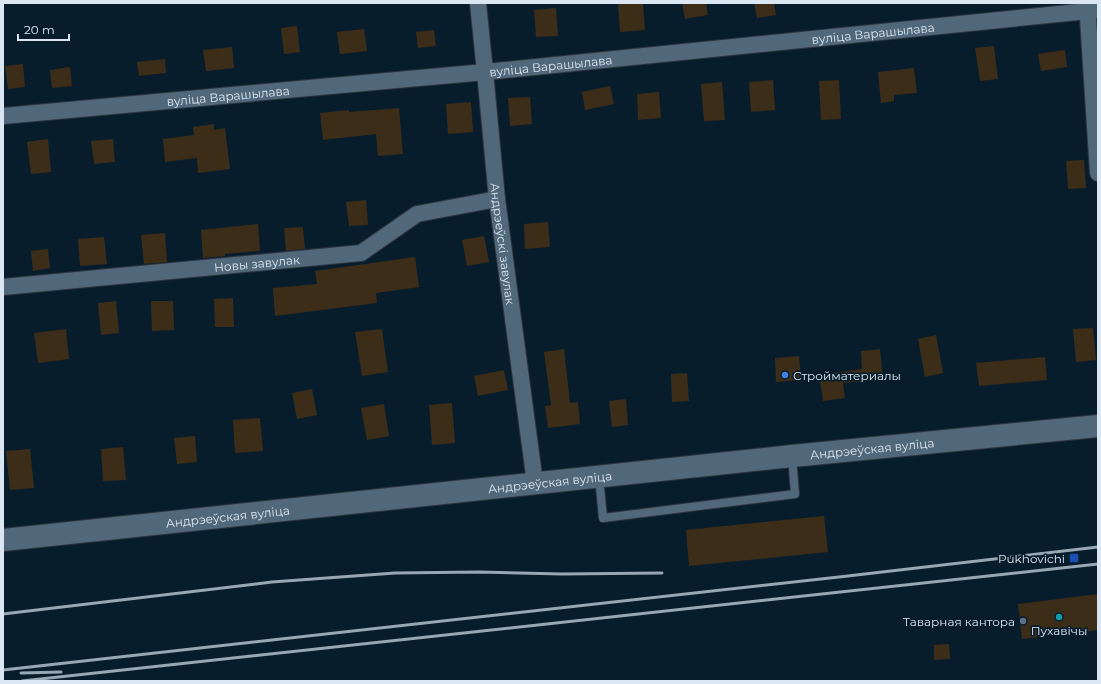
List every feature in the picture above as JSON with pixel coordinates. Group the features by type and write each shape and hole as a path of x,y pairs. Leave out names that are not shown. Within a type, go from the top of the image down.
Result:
{"main road":[{"name":"Андрэеўская вуліца","path":"3,540 599,476 1098,426"}],"street":[{"name":"Андрэеўскі завулак","path":"478,3 497,199 535,483"},
{"name":"вуліца Варашылава","path":"3,116 485,72 1091,8"},
{"path":"1091,8 1098,172"},
{"name":"Новы завулак","path":"3,287 361,253 417,214 497,199"}],"lane":[{"path":"599,476 603,518 795,494 792,456"}],"building":[{"path":"618,3 643,3 645,30 620,32"},
{"path":"682,3 706,3 708,15 685,19"},
{"path":"754,3 774,3 776,15 757,18"},
{"path":"556,8 558,36 536,37 534,10"},
{"path":"297,26 300,52 284,54 281,28"},
{"path":"364,29 367,51 340,54 337,32"},
{"path":"434,30 436,46 418,48 416,32"},
{"path":"994,46 998,79 980,81 975,48"},
{"path":"232,47 234,68 206,71 203,50"},
{"path":"1065,50 1067,67 1041,71 1038,54"},
{"path":"165,59 166,73 139,76 137,62"},
{"path":"23,64 25,87 8,89 5,66"},
{"path":"70,67 72,86 52,88 50,70"},
{"path":"914,68 917,93 894,95 894,101 881,103 878,72"},
{"path":"773,80 775,110 751,112 749,82"},
{"path":"839,80 841,119 821,120 819,81"},
{"path":"722,82 725,120 704,121 701,84"},
{"path":"610,86 614,104 585,110 582,92"},
{"path":"659,92 661,118 638,120 637,94"},
{"path":"530,97 532,124 510,126 508,98"},
{"path":"471,102 473,132 448,134 446,104"},
{"path":"399,108 403,154 378,156 376,134 323,140 320,113"},
{"path":"214,124 214,130 225,128 230,169 198,173 197,158 165,162 163,139 194,135 193,127"},
{"path":"48,139 51,172 31,174 27,142"},
{"path":"113,139 115,162 94,164 91,141"},
{"path":"1084,160 1086,188 1068,189 1066,161"},
{"path":"366,200 368,225 349,226 346,202"},
{"path":"548,222 550,247 525,249 524,224"},
{"path":"258,224 260,251 225,254 225,256 203,258 201,230"},
{"path":"303,227 305,249 286,251 284,228"},
{"path":"165,233 167,262 144,264 141,235"},
{"path":"484,236 489,262 467,266 462,240"},
{"path":"104,237 107,264 80,266 78,239"},
{"path":"48,249 50,268 33,271 31,251"},
{"path":"415,257 419,287 376,293 377,303 275,316 273,288 317,284 315,271"},
{"path":"233,298 234,327 215,327 214,299"},
{"path":"116,301 119,333 101,335 98,303"},
{"path":"151,301 173,301 174,330 152,331"},
{"path":"1093,328 1096,360 1076,362 1073,329"},
{"path":"66,329 69,359 38,363 34,333"},
{"path":"382,329 388,372 362,376 355,332"},
{"path":"936,335 943,373 925,377 918,339"},
{"path":"564,349 570,403 578,402 580,424 548,428 545,406 551,405 544,352"},
{"path":"880,349 883,380 843,383 845,398 823,401 819,375 862,369 861,351"},
{"path":"799,356 801,380 776,382 775,358"},
{"path":"1045,357 1047,380 979,386 976,363"},
{"path":"504,370 508,390 478,396 474,376"},
{"path":"687,373 689,401 672,402 671,374"},
{"path":"312,389 317,415 297,419 292,393"},
{"path":"626,399 628,425 612,427 609,401"},
{"path":"452,403 455,443 432,445 429,405"},
{"path":"384,404 389,436 367,440 361,408"},
{"path":"260,418 263,451 235,453 233,420"},
{"path":"195,436 197,462 177,464 174,438"},
{"path":"123,447 126,480 103,481 101,449"},
{"path":"30,449 34,488 10,490 6,451"},
{"path":"824,516 828,552 689,566 686,530"},
{"name":"Пухавічы","path":"1098,594 1098,630 1022,639 1018,604"},
{"path":"949,644 950,659 934,660 934,645"}],"railway":[{"path":"3,670 1098,547"},
{"path":"22,681 1098,564"},
{"path":"3,614 272,582 395,573 662,573"},
{"path":"21,673 61,672"}],"place":[{"name":"Стройматериалы","path":"785,375"},
{"name":"Pukhovichi","path":"1074,558"},
{"name":"Пухавічы","path":"1059,617"},
{"name":"Таварная кантора","path":"1023,621"}]}
